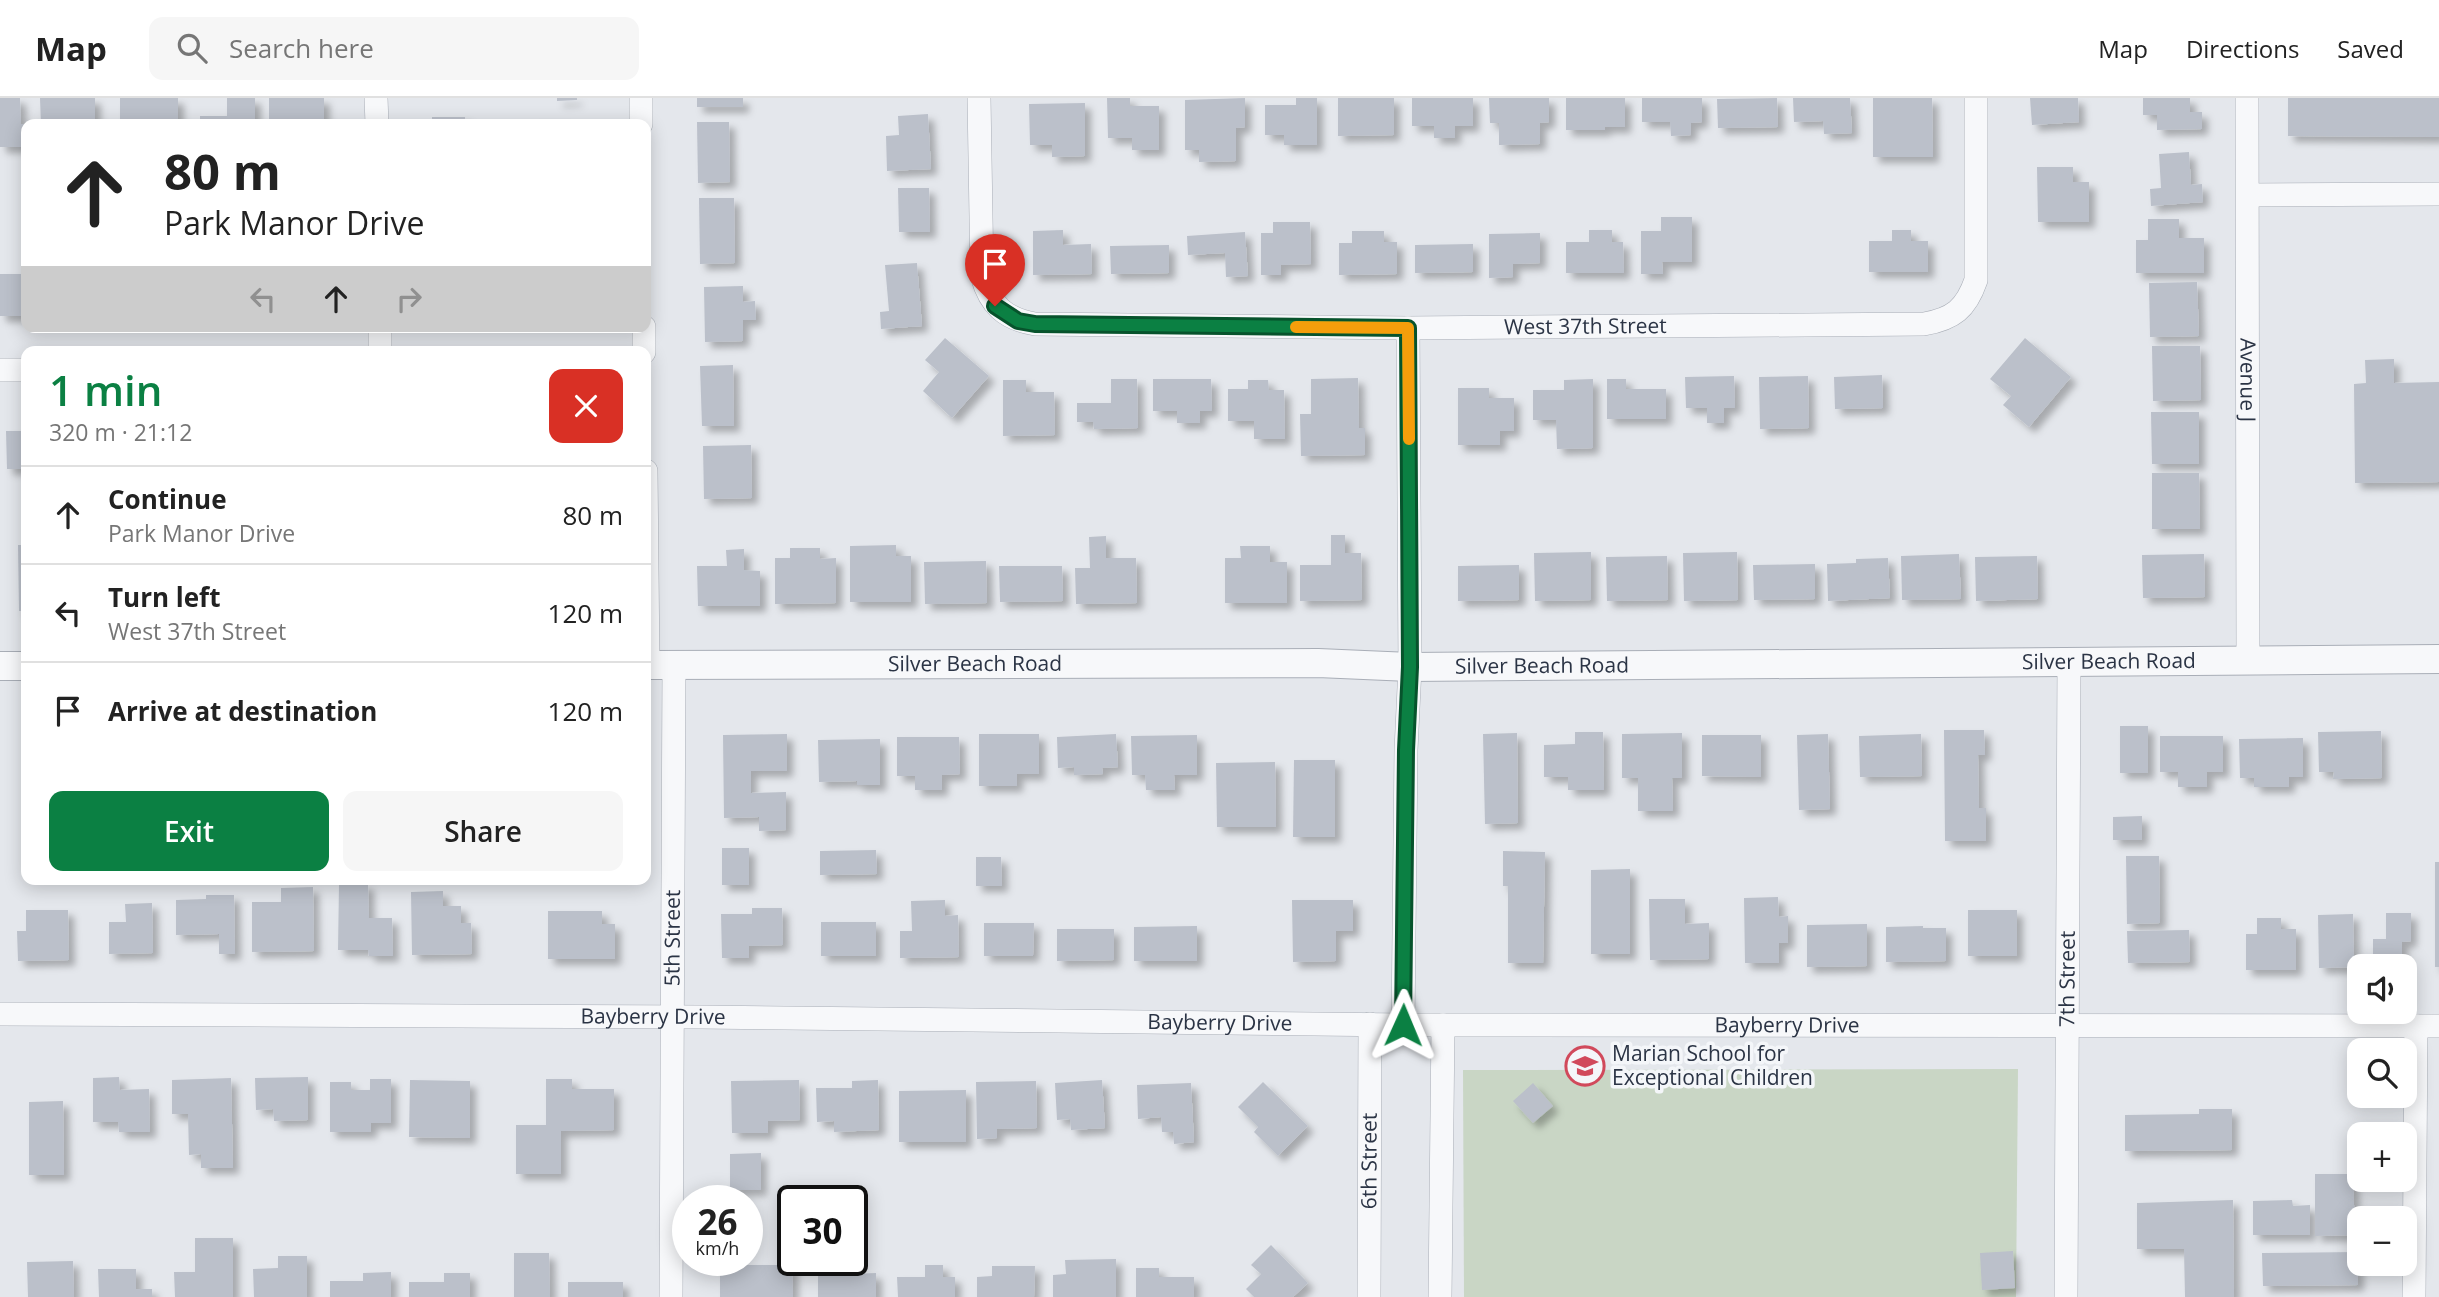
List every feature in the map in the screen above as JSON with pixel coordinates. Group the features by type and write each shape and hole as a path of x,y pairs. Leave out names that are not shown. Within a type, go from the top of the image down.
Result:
{"street":[{"path":"376,98 377,119"},
{"path":"641,98 641,119"},
{"name":"West 37th Street","path":"979,98 982,276 986,292 995,306 1018,321 1035,324 1408,328 1924,324 1940,321 1960,310 1970,296 1976,280 1976,98"},
{"name":"Avenue J","path":"2247,98 2248,661"},
{"path":"2248,195 2439,194"},
{"path":"1403,1025 1406,750 1410,667 1408,328"},
{"path":"0,370 21,370"},
{"name":"5th Street","path":"651,568 672,1017 671,1297"},
{"name":"Silver Beach Road","path":"656,664 1318,663 1410,667 2439,659"},
{"name":"7th Street","path":"2066,1297 2069,662"},
{"path":"0,666 21,666"},
{"name":"Bayberry Drive","path":"0,1014 672,1017 1403,1025 2439,1026"},
{"name":"6th Street","path":"1369,1297 1370,1024"},
{"path":"1440,1297 1443,1025"},
{"path":"2414,1297 2416,1026"}],"green space":[{"path":"2018,1069 2016,1297 1464,1297 1463,1070"}],"building":[{"path":"0,98 20,98 21,147 0,147"},
{"path":"40,98 95,98 95,119 41,119"},
{"path":"120,98 178,98 178,119 120,119"},
{"path":"227,98 255,98 255,119 200,119 200,116 227,116"},
{"path":"269,98 324,98 324,119 269,119"},
{"path":"557,98 577,98 577,100 557,101"},
{"path":"697,98 743,98 743,107 697,107"},
{"path":"1107,98 1130,98 1130,106 1159,106 1159,150 1132,150 1132,138 1108,138"},
{"path":"1245,98 1245,127 1236,128 1236,161 1199,162 1199,150 1185,150 1185,100"},
{"path":"1296,98 1317,98 1317,145 1284,145 1284,135 1265,135 1265,105 1296,105"},
{"path":"1338,98 1394,98 1394,135 1338,136"},
{"path":"1412,98 1473,98 1473,126 1455,126 1455,138 1434,138 1434,126 1412,126"},
{"path":"1489,98 1549,98 1549,122 1540,123 1540,144 1499,145 1499,123 1490,123"},
{"path":"1566,98 1625,98 1625,127 1566,130"},
{"path":"1642,98 1702,98 1702,122 1691,123 1691,135 1671,136 1670,122 1642,122"},
{"path":"1777,98 1778,127 1718,128 1717,99"},
{"path":"1793,98 1850,98 1852,133 1824,134 1823,121 1794,122"},
{"path":"1873,98 1932,98 1933,157 1873,157"},
{"path":"2030,98 2078,98 2079,122 2032,125"},
{"path":"2143,98 2190,98 2190,112 2202,112 2202,129 2157,130 2157,115 2143,115"},
{"path":"2288,98 2439,98 2439,137 2288,136"},
{"path":"1085,103 1085,156 1052,157 1052,145 1030,145 1029,104"},
{"path":"928,114 931,169 887,171 886,136 899,135 898,116"},
{"path":"432,117 465,117 465,119"},
{"path":"697,122 729,122 730,182 698,183"},
{"path":"2189,152 2191,185 2202,184 2203,202 2151,206 2150,189 2161,188 2159,154"},
{"path":"2037,167 2073,167 2073,182 2089,182 2089,222 2038,222"},
{"path":"898,188 929,188 930,232 899,232"},
{"path":"699,198 734,198 735,263 700,264"},
{"path":"1661,217 1692,217 1692,262 1662,262 1663,274 1641,274 1641,231 1661,231"},
{"path":"2148,219 2179,219 2179,238 2204,238 2204,273 2136,273 2136,240 2148,240"},
{"path":"1273,222 1310,222 1311,264 1281,265 1281,275 1261,275 1261,233 1273,233"},
{"path":"1063,230 1063,245 1091,244 1092,274 1033,275 1033,231"},
{"path":"1589,230 1612,230 1612,242 1623,242 1624,273 1566,273 1566,242 1589,242"},
{"path":"1892,230 1911,230 1911,241 1928,241 1928,272 1869,272 1869,241 1892,241"},
{"path":"1352,231 1384,231 1384,242 1397,242 1397,274 1339,275 1339,243 1352,243"},
{"path":"1245,232 1248,276 1226,277 1225,253 1188,255 1187,236"},
{"path":"1540,233 1540,263 1513,264 1513,277 1489,278 1489,234"},
{"path":"1473,244 1473,272 1415,273 1415,245"},
{"path":"1169,245 1169,273 1111,274 1110,246"},
{"path":"917,263 922,326 881,329 880,312 889,311 885,265"},
{"path":"0,274 21,274 21,316 0,316"},
{"path":"2197,282 2199,336 2150,337 2149,283"},
{"path":"743,286 743,302 755,301 756,320 743,320 743,341 705,342 704,287"},
{"path":"945,338 989,376 952,418 923,391 939,372 925,360"},
{"path":"2025,338 2071,377 2029,427 2003,405 2011,396 1990,379"},
{"path":"2152,346 2200,346 2201,400 2153,401"},
{"path":"2394,359 2394,383 2439,382 2439,482 2355,483 2354,384 2366,383 2365,360"},
{"path":"733,365 734,426 702,426 700,366"},
{"path":"1882,375 1883,408 1835,409 1834,377"},
{"path":"1734,376 1735,408 1724,408 1724,423 1707,423 1707,408 1686,408 1685,377"},
{"path":"1808,376 1809,428 1760,429 1759,377"},
{"path":"1358,378 1359,428 1365,428 1365,455 1301,456 1300,414 1311,414 1311,379"},
{"path":"1111,379 1137,379 1138,428 1094,429 1093,422 1077,422 1077,403 1111,403"},
{"path":"1153,379 1211,379 1212,411 1200,411 1200,423 1177,423 1177,411 1153,411"},
{"path":"1593,379 1593,448 1557,449 1556,420 1533,420 1533,390 1564,390 1564,380"},
{"path":"1607,379 1626,379 1626,389 1666,389 1666,419 1607,419"},
{"path":"1003,380 1026,380 1026,392 1054,392 1055,435 1003,436"},
{"path":"1248,380 1268,380 1269,390 1284,390 1285,439 1254,439 1254,421 1228,421 1228,389 1248,389"},
{"path":"1458,388 1489,388 1489,398 1514,398 1514,431 1500,431 1500,445 1458,445"},
{"path":"2151,412 2199,412 2199,464 2152,464"},
{"path":"6,431 21,431 21,469 7,469"},
{"path":"751,445 752,498 704,499 703,446"},
{"path":"2152,473 2199,473 2200,529 2152,529"},
{"path":"1331,535 1345,535 1345,553 1361,553 1362,600 1300,601 1300,565 1331,565"},
{"path":"1106,536 1106,558 1136,558 1137,603 1076,604 1075,568 1090,568 1089,537"},
{"path":"18,545 21,545 21,611"},
{"path":"896,545 896,556 911,556 911,602 850,602 850,546"},
{"path":"1240,546 1270,546 1270,562 1287,562 1287,603 1225,603 1225,558 1241,558"},
{"path":"790,548 820,548 820,559 836,558 836,603 775,604 775,558 790,558"},
{"path":"744,549 744,570 760,571 760,606 698,606 697,566 727,566 726,550"},
{"path":"1591,552 1591,600 1535,601 1534,553"},
{"path":"1737,552 1738,600 1684,601 1683,553"},
{"path":"1959,554 1961,599 1902,600 1901,556"},
{"path":"2204,554 2205,597 2143,598 2142,555"},
{"path":"1667,556 1668,600 1607,601 1606,557"},
{"path":"2037,556 2038,599 1976,601 1975,557"},
{"path":"1888,558 1890,598 1828,601 1827,564 1856,563 1856,559"},
{"path":"986,561 987,603 925,604 924,562"},
{"path":"1815,564 1815,599 1754,600 1753,565"},
{"path":"1519,565 1519,600 1458,601 1458,566"},
{"path":"999,566 1062,566 1063,601 1000,602"},
{"path":"2120,726 2148,726 2148,773 2120,773"},
{"path":"1944,730 1984,730 1985,755 1978,755 1979,808 1986,808 1986,841 1945,841"},
{"path":"2381,731 2382,778 2333,779 2334,772 2319,772 2318,732"},
{"path":"1575,732 1603,732 1604,790 1568,790 1568,777 1544,777 1544,745 1575,744"},
{"path":"1517,733 1518,823 1485,824 1483,734"},
{"path":"1682,733 1682,778 1672,778 1673,811 1638,811 1638,778 1622,778 1622,734"},
{"path":"787,734 787,771 751,771 751,793 786,792 786,830 759,831 759,817 724,818 723,735"},
{"path":"979,734 1039,734 1039,774 1017,774 1017,786 979,786"},
{"path":"1116,734 1118,767 1102,768 1103,774 1074,775 1074,767 1058,768 1057,737"},
{"path":"1828,734 1830,809 1799,810 1797,735"},
{"path":"1921,734 1922,776 1860,777 1859,736"},
{"path":"1197,735 1197,775 1174,775 1175,790 1146,790 1145,775 1132,775 1131,736"},
{"path":"1702,735 1761,735 1761,777 1702,776"},
{"path":"2160,736 2223,736 2223,772 2207,772 2207,787 2178,787 2178,772 2160,772"},
{"path":"897,737 959,737 960,774 942,775 942,790 915,790 915,776 897,776"},
{"path":"2303,738 2303,777 2289,777 2289,787 2254,787 2254,778 2240,778 2239,739"},
{"path":"880,739 880,785 857,785 857,781 819,782 818,740"},
{"path":"1294,760 1335,760 1335,837 1293,837"},
{"path":"1275,762 1276,827 1217,827 1216,763"},
{"path":"2142,816 2142,840 2113,840 2113,817"},
{"path":"722,848 749,848 749,885 722,885"},
{"path":"876,850 877,874 820,875 820,851"},
{"path":"1503,851 1545,852 1543,963 1508,963 1508,886 1503,886"},
{"path":"2126,856 2159,856 2160,923 2127,924"},
{"path":"976,857 1001,857 1002,886 976,886"},
{"path":"2435,862 2439,862 2439,967 2435,967"},
{"path":"1630,869 1630,954 1591,954 1591,870"},
{"path":"339,885 368,885 369,918 392,918 393,956 369,956 368,950 338,950"},
{"path":"313,887 314,951 252,952 252,902 281,902 281,888"},
{"path":"443,891 443,906 461,906 461,923 471,923 472,954 412,955 411,892"},
{"path":"206,895 234,895 235,954 219,954 219,934 176,935 176,900 206,899"},
{"path":"1778,897 1779,917 1788,916 1788,943 1779,943 1779,963 1745,963 1744,898"},
{"path":"1649,899 1685,899 1685,924 1709,923 1709,959 1650,960"},
{"path":"945,900 945,916 958,915 959,957 900,958 900,931 912,931 911,901"},
{"path":"1292,900 1353,900 1353,931 1336,931 1336,961 1293,962"},
{"path":"152,903 153,953 109,954 109,922 126,922 125,904"},
{"path":"752,908 782,908 783,945 749,946 749,958 722,958 721,914 752,914"},
{"path":"26,910 68,910 69,960 18,961 17,931 26,931"},
{"path":"1968,910 2017,910 2017,956 1968,956"},
{"path":"548,911 602,911 602,924 615,924 615,959 548,959"},
{"path":"2386,913 2411,913 2411,941 2402,942 2402,954 2373,954 2373,939 2386,939"},
{"path":"2353,914 2354,954 2347,954 2347,967 2319,968 2318,915"},
{"path":"2257,918 2281,918 2281,929 2296,929 2296,970 2246,970 2246,934 2257,934"},
{"path":"821,922 876,922 876,956 821,956"},
{"path":"984,923 1034,923 1033,956 984,956"},
{"path":"1867,924 1867,966 1807,967 1807,925"},
{"path":"1197,926 1197,961 1134,961 1134,927"},
{"path":"1886,927 1946,928 1946,961 1886,962"},
{"path":"1057,929 1114,929 1114,960 1057,961"},
{"path":"2189,930 2190,962 2128,963 2127,931"},
{"path":"119,1077 120,1090 149,1089 150,1132 119,1132 118,1122 93,1122 93,1078"},
{"path":"308,1077 308,1120 274,1121 273,1109 256,1110 255,1078"},
{"path":"231,1078 233,1168 201,1168 201,1154 189,1155 188,1114 172,1114 172,1080"},
{"path":"370,1079 391,1079 391,1123 371,1123 371,1132 330,1132 330,1082 351,1082 351,1090 370,1090"},
{"path":"546,1079 572,1079 572,1089 614,1089 614,1130 561,1131 561,1174 516,1174 516,1125 546,1125"},
{"path":"410,1080 470,1081 470,1138 409,1137"},
{"path":"799,1080 800,1120 768,1121 768,1133 732,1133 731,1081"},
{"path":"878,1080 879,1130 834,1132 834,1121 817,1122 816,1088 852,1088 852,1081"},
{"path":"1102,1080 1105,1128 1071,1130 1070,1119 1057,1120 1055,1083"},
{"path":"1036,1081 1037,1128 997,1129 997,1138 977,1139 976,1082"},
{"path":"1263,1082 1308,1126 1278,1156 1254,1132 1258,1127 1238,1107"},
{"path":"1191,1083 1194,1142 1174,1144 1173,1132 1162,1132 1161,1117 1138,1119 1137,1085"},
{"path":"1533,1083 1553,1106 1533,1123 1513,1101"},
{"path":"966,1090 966,1142 899,1142 899,1091"},
{"path":"63,1101 64,1175 29,1175 29,1102"},
{"path":"2199,1109 2232,1109 2232,1150 2125,1151 2125,1115 2199,1114"},
{"path":"761,1153 761,1185 730,1185 730,1154"},
{"path":"2315,1174 2347,1174 2347,1192 2354,1192 2354,1206 2347,1206 2347,1235 2315,1236"},
{"path":"2233,1200 2234,1297 2185,1297 2184,1249 2137,1249 2137,1203"},
{"path":"2292,1200 2293,1206 2310,1205 2310,1235 2253,1235 2253,1201"},
{"path":"195,1238 233,1238 233,1297 175,1297 174,1272 195,1272"},
{"path":"1271,1245 1308,1283 1293,1297 1254,1297 1246,1289 1261,1274 1251,1265"},
{"path":"2013,1251 2015,1288 1982,1290 1980,1253"},
{"path":"2347,1252 2347,1276 2358,1276 2358,1285 2263,1286 2262,1253"},
{"path":"514,1253 549,1253 550,1297 514,1297"},
{"path":"278,1256 307,1256 307,1297 254,1297 253,1269 278,1268"},
{"path":"1116,1259 1116,1297 1053,1297 1053,1275 1066,1274 1065,1260"},
{"path":"73,1261 74,1297 28,1297 27,1262"},
{"path":"763,1265 777,1265 777,1276 792,1276 793,1297 720,1297 720,1276 763,1276"},
{"path":"925,1265 943,1265 943,1277 955,1277 955,1297 898,1297 897,1277 925,1277"},
{"path":"992,1266 1035,1266 1034,1297 977,1297 977,1277 992,1276"},
{"path":"1136,1268 1159,1268 1159,1277 1194,1277 1194,1297 1136,1297"},
{"path":"98,1269 136,1269 136,1289 152,1289 152,1297 99,1297"},
{"path":"391,1272 391,1297 330,1297 330,1281 363,1281 363,1273"},
{"path":"444,1273 470,1273 470,1297 409,1297 409,1282 444,1282"},
{"path":"868,1273 876,1273 876,1297 818,1297 818,1276 868,1276"},
{"path":"568,1282 623,1282 623,1297 568,1297"}],"slow traffic":[{"path":"1296,327 1408,328 1409,439"}],"place":[{"name":"Marian School for Exceptional Children","path":"1585,1066"}],"route":[{"path":"995,306 1018,321 1035,324 1408,328 1410,667 1406,750 1403,1025"}]}
